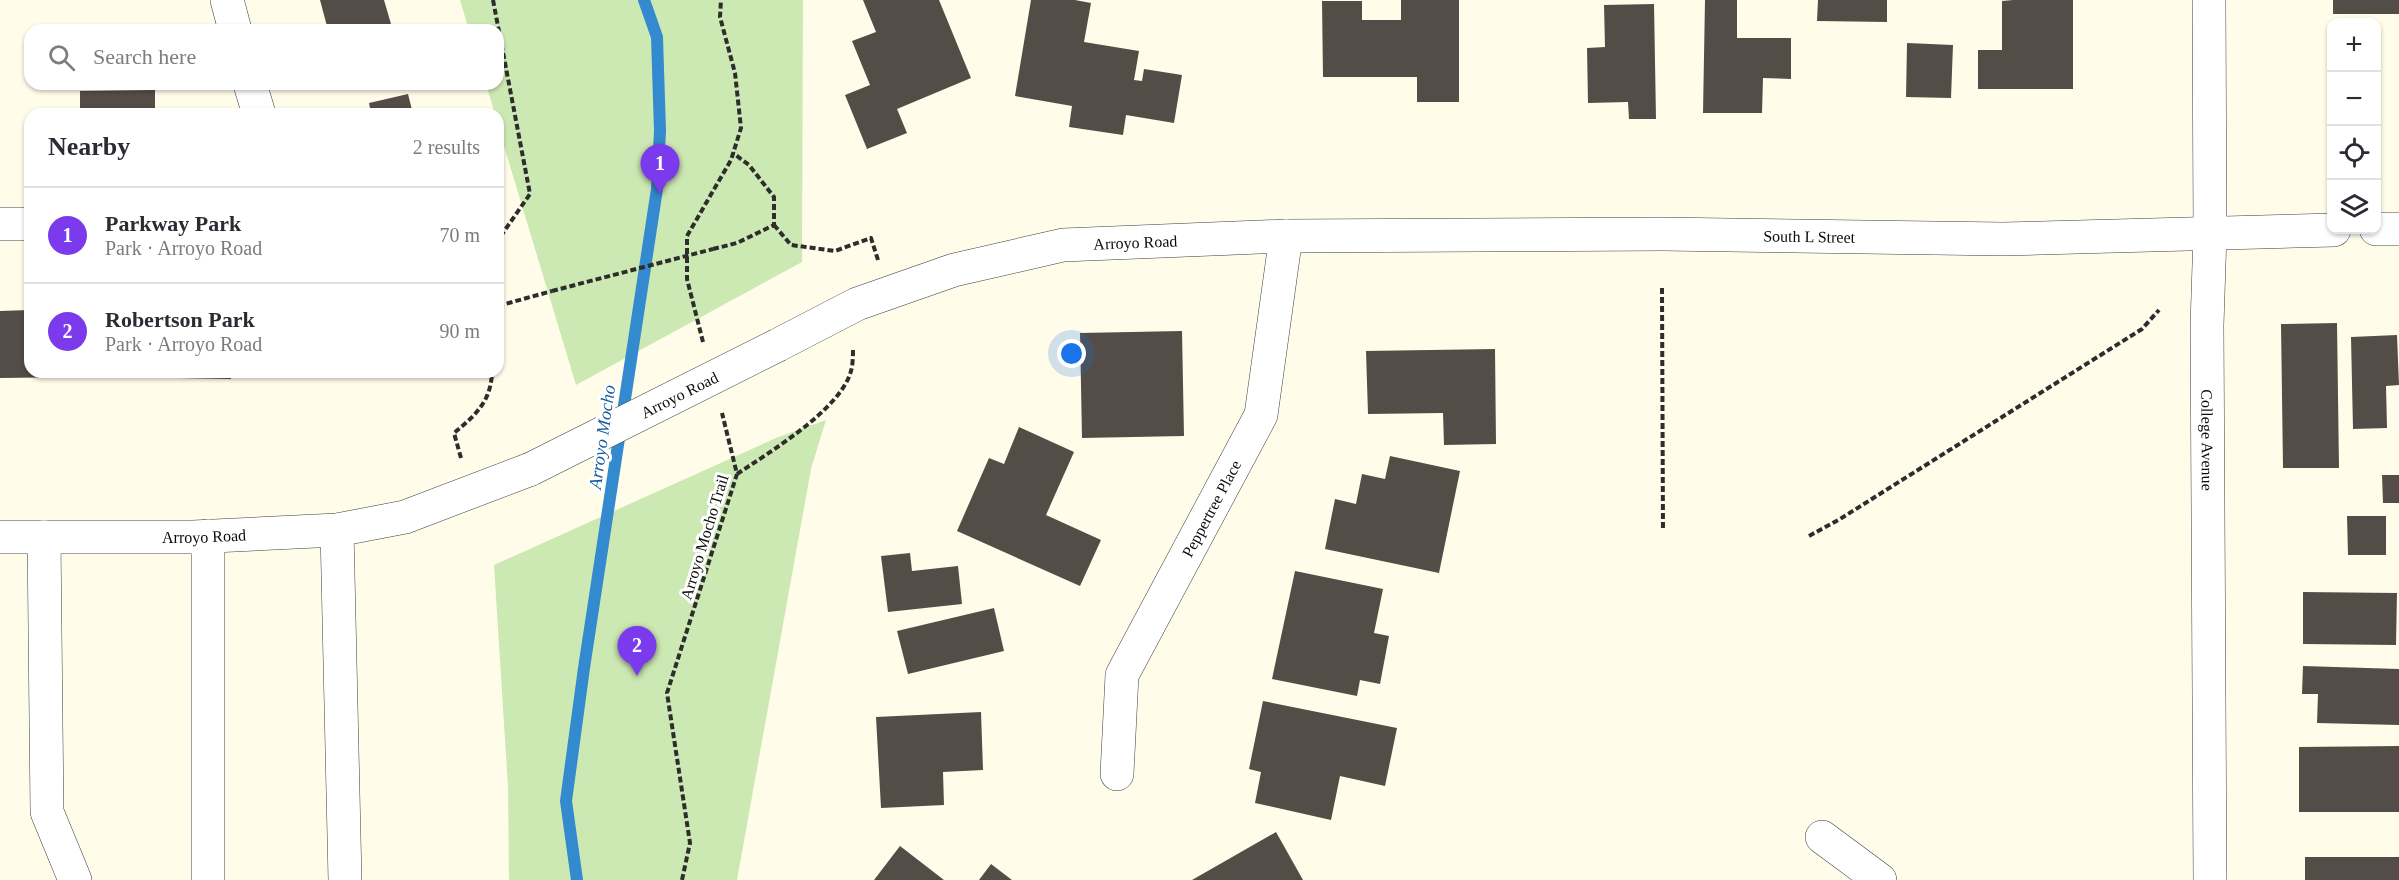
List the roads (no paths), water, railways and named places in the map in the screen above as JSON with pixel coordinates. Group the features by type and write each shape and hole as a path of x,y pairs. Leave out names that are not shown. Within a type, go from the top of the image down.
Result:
{"street":[{"path":"227,0 233,24"},
{"name":"College Avenue","path":"2209,0 2210,234 2207,325 2210,880"},
{"path":"252,90 257,108"},
{"path":"0,224 24,224"},
{"path":"2381,229 2399,229"},
{"name":"South L Street","path":"1286,236 1663,234 2003,239 2327,230"},
{"name":"Arroyo Road","path":"0,537 208,536 337,530 405,517 531,469 857,304 954,270 1063,244 1286,236"},
{"name":"Peppertree Place","path":"1117,774 1122,675 1261,415 1286,236"},
{"path":"337,530 345,880"},
{"path":"208,536 208,880"},
{"path":"44,537 47,812 75,880"},
{"path":"1822,837 1880,880"}],"waterway":[{"name":"Arroyo Mocho","path":"577,880 566,801 657,189 660,131 657,37 644,0"}],"place":[{"name":"Parkway Park","path":"660,194"},
{"name":"Robertson Park","path":"637,676"}]}
